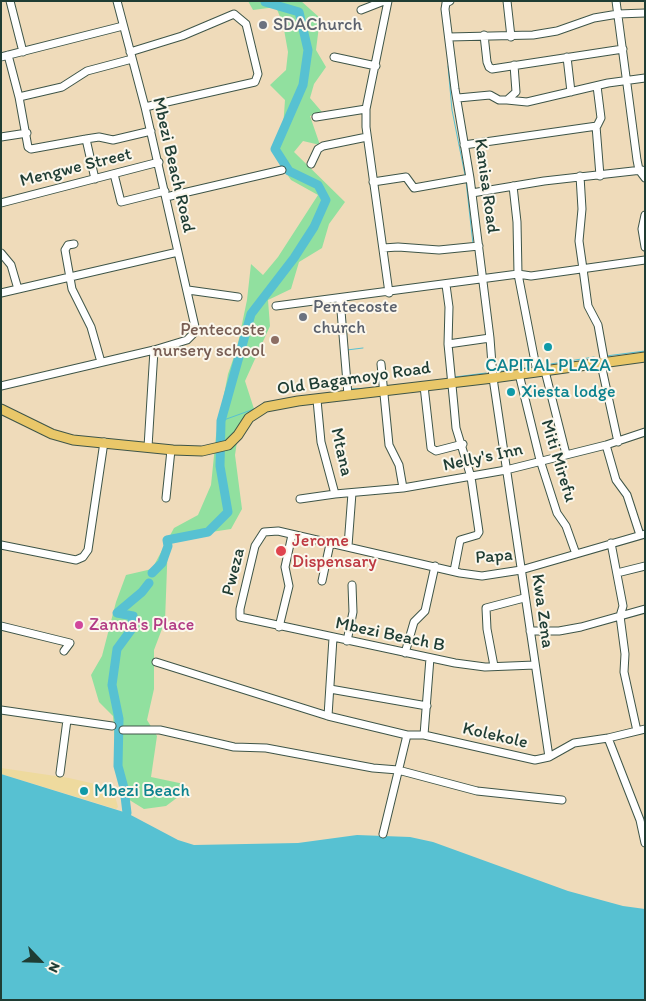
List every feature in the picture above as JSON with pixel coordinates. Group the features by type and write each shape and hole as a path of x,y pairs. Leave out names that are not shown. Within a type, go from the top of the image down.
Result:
{"main road":[{"name":"Old Bagamoyo Road","path":"1,409 52,434 73,440 171,450 214,449 228,444 254,413 266,408 348,395 603,364 645,357"}],"street":[{"path":"10,1 23,52"},
{"name":"Mbezi Beach Road","path":"116,1 146,107 196,327 194,335 187,340 154,350"},
{"path":"361,10 384,1"},
{"path":"388,1 366,108 366,137 390,292"},
{"path":"507,1 511,37"},
{"path":"616,1 627,81 645,178"},
{"name":"Kanisa Road","path":"447,2 449,37 479,246 493,378"},
{"path":"449,37 484,35 511,37 558,31 594,18 618,14 645,13"},
{"path":"19,97 62,87 87,71 131,56 234,14 246,24 258,74 257,80 146,107"},
{"path":"123,26 5,56 19,97 28,147 32,150 86,139 113,140 151,131"},
{"path":"484,35 489,67 498,68 623,49"},
{"path":"334,57 376,66"},
{"path":"567,57 571,92"},
{"path":"508,100 516,92 514,65"},
{"path":"458,98 490,95 499,100 527,102 597,86 645,78"},
{"path":"597,86 601,118 596,126 600,176"},
{"path":"316,117 366,108"},
{"path":"464,145 596,126"},
{"path":"1,137 27,133"},
{"path":"311,164 318,149 323,146 366,137"},
{"path":"86,139 95,179"},
{"name":"Mengwe Street","path":"1,203 159,162"},
{"path":"114,174 122,202 282,170"},
{"path":"472,193 580,176 600,176 642,170"},
{"path":"580,176 582,209 579,241 588,306 598,325 603,364 618,442"},
{"path":"373,182 404,177 408,178 414,188 470,178"},
{"path":"513,186 517,222 518,274 541,371 566,454"},
{"path":"645,215 642,229 645,247"},
{"path":"74,244 68,245 65,250 70,277 78,303 94,335 101,362"},
{"path":"383,248 398,247 434,250 479,246"},
{"path":"1,294 178,252"},
{"path":"2,258 11,265 18,289"},
{"path":"276,306 340,300 483,281 518,274 532,276 583,270 645,260"},
{"path":"446,285 449,307 448,344 456,428 463,444 471,477 479,532 477,535 460,540 454,571"},
{"path":"188,290 238,297"},
{"path":"340,300 348,395"},
{"path":"448,344 490,338"},
{"path":"1,386 154,350 148,447"},
{"path":"381,364 389,445 399,465 403,488"},
{"name":"Miti Mirefu","path":"519,374 540,460 557,513 566,526 576,554"},
{"name":"Kwa Zena","path":"493,378 549,757"},
{"path":"424,386 431,448 436,451 463,444"},
{"name":"Mtana","path":"317,400 321,442 335,494 352,492"},
{"name":"Nelly's Inn","path":"352,492 403,488 506,470 618,442 645,432"},
{"path":"1,545 76,560 83,557 88,550 104,442"},
{"path":"606,445 616,480 627,495 642,534"},
{"path":"166,498 171,450"},
{"path":"348,546 352,492"},
{"path":"300,499 335,494"},
{"name":"Pweza","path":"240,617 239,612 260,536 270,530 435,566"},
{"name":"Papa","path":"435,566 482,576 521,570 642,534"},
{"path":"279,627 290,586 285,567 292,535"},
{"path":"611,543 623,606 620,616 624,672 641,730"},
{"path":"322,581 330,544"},
{"path":"405,653 414,622 425,611 435,566"},
{"path":"617,573 645,566"},
{"path":"347,641 353,612 352,586"},
{"path":"494,666 487,629 486,608 524,598"},
{"path":"530,631 559,631 645,609"},
{"name":"Mbezi Beach B","path":"240,617 279,627 469,665 535,665"},
{"path":"1,626 70,643 64,651"},
{"path":"328,716 333,638"},
{"path":"424,735 430,658"},
{"name":"Kolekole","path":"156,662 328,716 406,735 424,735 535,760 549,757 565,746 574,743 608,738 641,730"},
{"path":"330,688 427,706"},
{"path":"1,710 112,726"},
{"path":"60,773 66,720"},
{"path":"123,730 160,730 234,747 266,748 373,768 398,770 477,791 562,800"},
{"path":"383,834 406,735"},
{"path":"608,738 642,819 645,843"}],"green space":[{"path":"248,1 301,1 320,18 316,50 326,67 314,84 310,98 322,112 310,116 320,145 303,141 294,152 345,202 329,224 322,248 299,262 291,289 268,300 270,326 245,381 255,412 238,435 235,455 242,509 231,529 172,538 168,541 165,621 154,650 154,689 147,720 157,736 151,777 184,784 182,794 166,806 144,809 123,796 117,768 113,716 99,702 91,675 102,656 116,602 126,575 152,569 174,528 198,515 211,485 216,436 228,374 237,348 247,300 251,264 263,275 278,257 318,195 291,180 273,150 283,128 285,100 270,85 286,70 288,52 283,24 276,7 253,10"}],"sand":[{"name":"Mbezi Beach","path":"1,768 69,778 104,786 115,796 118,807 116,809 1,774"}],"water":[{"path":"1,774 127,813 178,840 194,845 298,843 357,835 410,837 433,842 568,891 623,906 645,909 645,1000 1,1000"}],"waterway":[{"path":"152,573 162,563 168,546 167,540 208,532 228,512 220,466 221,421 251,314 294,258 314,227 326,200 318,185 289,171 275,149 303,85 308,50 299,12 265,2"},
{"path":"448,66 452,110 465,175"},
{"path":"466,181 473,244"},
{"path":"347,350 363,348"},
{"path":"606,356 645,351"},
{"path":"538,366 594,357"},
{"path":"521,368 534,367"},
{"path":"496,372 515,369"},
{"path":"455,377 486,373"},
{"path":"407,384 439,380"},
{"path":"350,389 371,388"},
{"path":"221,421 257,408"},
{"path":"127,813 124,788 118,766 119,719 112,685 117,649 131,630 133,616 117,613 142,592 149,583"}],"place":[{"name":"SDAChurch","path":"263,25"},
{"name":"Pentecoste church","path":"303,317"},
{"name":"Pentecoste nursery school","path":"275,340"},
{"name":"CAPITAL PLAZA","path":"548,347"},
{"name":"Xiesta lodge","path":"511,392"},
{"name":"Jerome Dispensary","path":"281,551"},
{"name":"Zanna's Place","path":"79,625"},
{"name":"Mbezi Beach","path":"84,791"}]}
